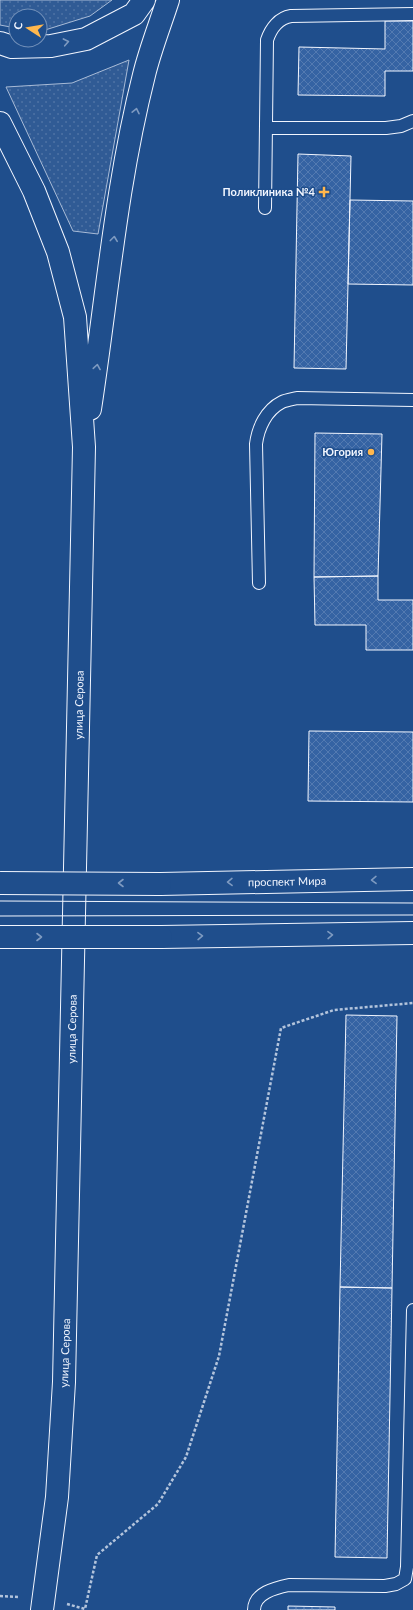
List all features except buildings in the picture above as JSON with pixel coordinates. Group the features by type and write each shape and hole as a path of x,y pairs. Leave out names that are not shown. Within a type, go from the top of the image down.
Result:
{"main road":[{"path":"0,43 12,47 51,46 86,38 134,14 144,0"},
{"path":"84,448 102,329 116,218 130,141 144,75 168,0"},
{"path":"0,123 34,191 58,252 75,317 84,448"},
{"name":"улица Серова","path":"43,1604 57,1497 64,1382 84,448"},
{"name":"проспект Мира","path":"0,883 160,884 413,879"},
{"path":"0,937 413,934"}],"lane":[{"path":"265,208 267,40 269,33 277,22 291,16 413,14"},
{"path":"266,128 386,128 401,126 413,121"},
{"path":"259,583 256,444 258,432 272,409 282,402 297,398 413,400"},
{"path":"254,1610 254,1606 262,1595 276,1588 289,1585 384,1586 396,1584 405,1579 407,1567 413,1310"}],"path":[{"path":"0,1596 43,1604 86,1609 97,1555 158,1504 186,1457 219,1356 281,1028 334,1010 413,1003"}],"shaded area":[{"path":"0,0 112,0 90,16 48,29 48,8 8,8 8,26 0,25"},
{"path":"129,60 98,234 73,231 6,87 72,83"}],"tram line":[{"path":"0,901 413,903"},
{"path":"0,916 413,915"}],"place":[{"name":"Поликлиника №4","path":"324,192"},
{"name":"Югория","path":"371,452"}]}
